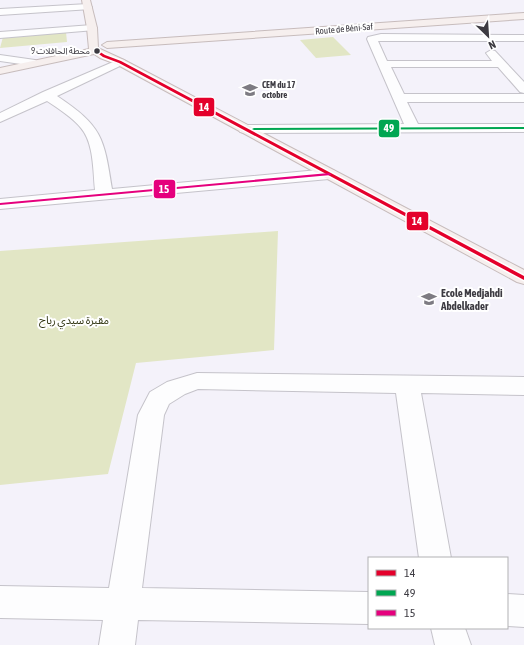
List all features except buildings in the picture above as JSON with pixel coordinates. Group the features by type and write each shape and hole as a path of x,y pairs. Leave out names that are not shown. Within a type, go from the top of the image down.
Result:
{"main road":[{"path":"87,3 101,46"},
{"name":"Route de Béni-Saf","path":"101,46 524,16"},
{"path":"81,39 101,46 245,129 524,278"},
{"path":"0,58 65,48 101,46"},
{"path":"0,71 101,46"}],"street":[{"path":"0,12 87,3"},
{"path":"69,4 76,29"},
{"path":"472,19 502,49"},
{"path":"455,20 476,37 524,90"},
{"path":"0,36 76,29 101,46 47,95 0,118"},
{"path":"413,128 372,39 381,37 524,38"},
{"path":"436,38 465,75"},
{"path":"0,58 35,63"},
{"path":"383,64 501,64"},
{"path":"473,86 481,97"},
{"path":"47,95 79,117 89,129 94,139 104,194"},
{"path":"400,98 524,98"},
{"path":"245,129 524,128"},
{"path":"0,204 329,174"},
{"path":"117,645 151,415 159,398 176,388 197,381 524,386"},
{"path":"407,385 435,557"},
{"path":"0,602 368,608"},
{"path":"508,610 524,611"},
{"path":"448,629 453,645"}],"green space":[{"path":"66,32 67,42 0,48 3,37"},
{"path":"333,37 351,55 316,58 300,40"},
{"name":"مقبرة سيدي رباح","path":"278,231 274,350 136,363 108,474 0,485 0,251"}],"transit line":[{"name":"14","path":"97,51 524,278"},
{"name":"49","path":"254,129 524,128"},
{"name":"15","path":"0,204 329,174"}],"place":[{"name":"محطة الحافلات 9","path":"97,51"},
{"name":"CEM du 17 octobre","path":"250,90"},
{"name":"Ecole Medjahdi Abdelkader","path":"429,299"}]}
